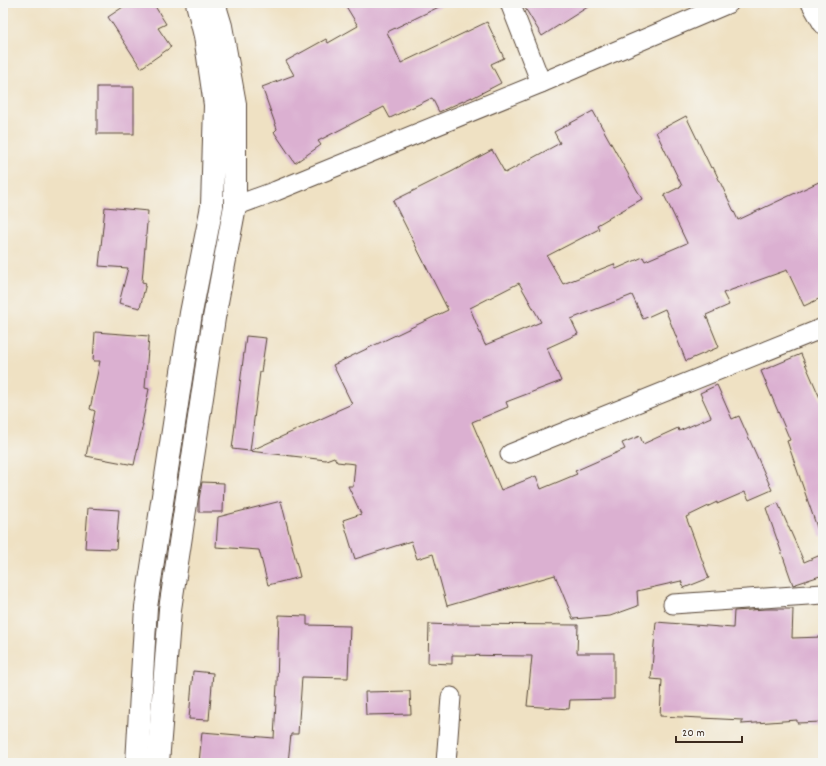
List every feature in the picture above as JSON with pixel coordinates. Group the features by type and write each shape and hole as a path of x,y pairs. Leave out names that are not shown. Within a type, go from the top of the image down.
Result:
{"street":[{"path":"137,763 146,607 191,313 212,206 215,105 205,36 197,3"},
{"path":"158,763 170,609 214,318 235,206 235,104 221,26 214,3"},
{"path":"510,3 541,83"},
{"path":"235,206 276,191 541,83 729,3"},
{"path":"811,3 823,24"},
{"path":"510,454 823,328"},
{"path":"673,604 823,594"},
{"path":"446,763 451,697"}],"building":[{"path":"129,3 153,3 166,24 158,28 171,47 141,68 108,17"},
{"path":"344,3 447,3 387,32 401,63 487,22 504,58 491,64 501,83 472,98 439,112 432,98 390,118 384,107 318,141 321,145 295,163 274,132 277,129 262,87 294,75 286,61 326,39 328,43 358,26"},
{"path":"522,3 594,3 542,36"},
{"path":"97,87 134,87 134,134 97,134"},
{"path":"593,111 642,199 597,225 599,229 547,256 563,284 614,264 616,269 643,257 645,261 687,243 664,195 682,186 656,132 686,116 711,168 713,167 738,220 823,180 823,297 804,306 787,270 723,293 729,305 706,315 719,347 686,361 665,309 643,319 632,295 571,319 578,334 547,348 561,381 506,402 508,407 472,422 501,490 536,476 541,489 577,474 575,471 625,449 622,443 640,436 643,444 678,428 679,431 711,417 700,393 717,385 732,419 739,416 772,490 749,500 745,492 717,504 717,502 686,517 709,578 684,588 681,581 637,591 638,606 610,616 573,619 555,575 447,606 433,554 417,559 411,541 355,559 343,520 361,514 348,486 353,486 355,464 337,462 334,457 326,460 232,449 246,336 266,338 250,451 352,404 333,365 448,310 393,201 492,150 505,173 560,143 554,132","holes":["519,283 541,322 485,345 470,308"]},
{"path":"105,207 148,211 142,282 146,283 140,308 119,303 128,268 99,266"},
{"path":"95,332 149,336 145,388 149,389 134,465 86,456 95,411 90,409 100,361 93,361"},
{"path":"801,354 823,405 823,536 820,536 787,441 790,440 761,371"},
{"path":"202,482 224,483 223,512 199,512 199,499"},
{"path":"281,501 300,577 268,585 259,550 216,547 218,517"},
{"path":"778,503 804,562 823,554 823,575 793,585 766,508"},
{"path":"88,508 119,510 116,549 85,548"},
{"path":"793,609 792,638 823,637 823,722 797,723 797,720 742,724 742,720 660,716 662,680 651,679 656,622 733,628 734,611"},
{"path":"279,615 307,616 307,625 350,626 348,678 302,677 298,734 291,734 288,763 199,763 202,732 274,738"},
{"path":"429,624 578,625 577,653 614,653 614,699 570,700 569,709 527,706 532,656 452,655 452,664 428,663"},
{"path":"193,671 213,673 209,720 189,719"},
{"path":"410,691 411,714 366,715 365,692"}]}
